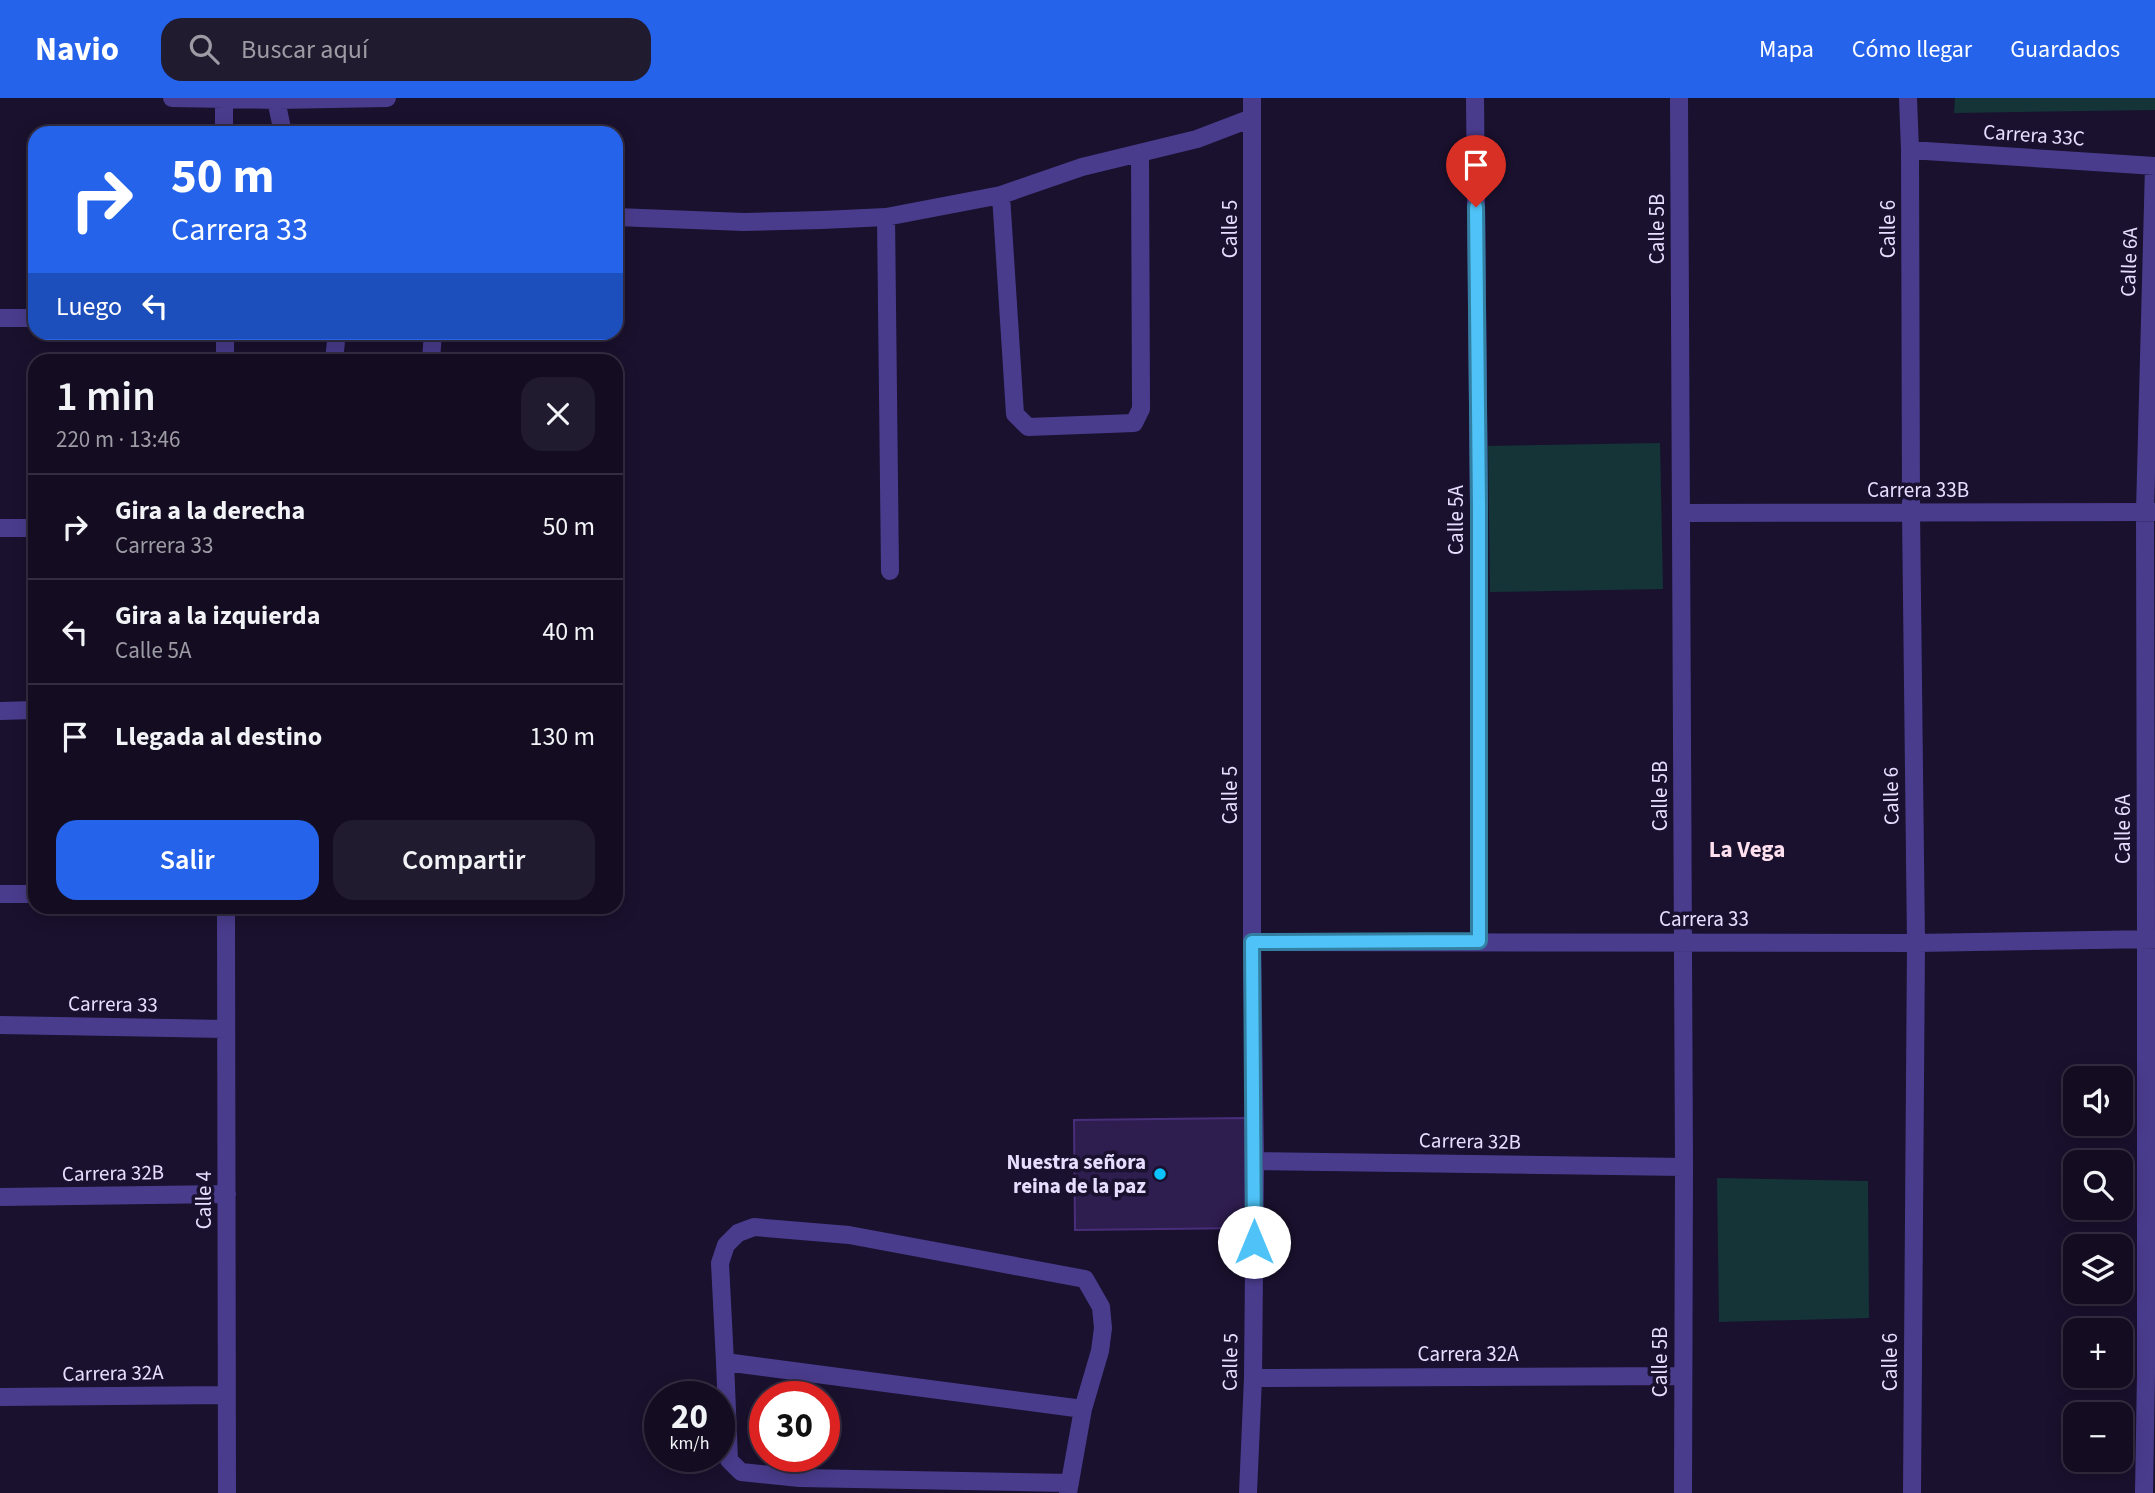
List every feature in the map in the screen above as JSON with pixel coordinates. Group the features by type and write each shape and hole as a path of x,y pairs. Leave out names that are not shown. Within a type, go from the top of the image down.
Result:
{"street":[{"path":"172,98 387,98"},
{"path":"224,98 224,126"},
{"name":"Calle 5","path":"1248,1493 1253,1378 1255,1161 1252,942 1252,98"},
{"name":"Calle 5A","path":"1475,98 1479,494 1479,941"},
{"name":"Calle 5B","path":"1679,98 1684,942 1683,1493"},
{"name":"Calle 6","path":"1908,98 1916,943 1912,1493"},
{"path":"276,100 282,126"},
{"path":"623,217 744,222 886,217 1001,195 1082,167 1197,139 1252,118"},
{"name":"Carrera 33C","path":"1910,150 2155,166"},
{"path":"1001,195 1015,414 1028,427 1134,423 1141,409 1140,154"},
{"name":"Calle 6A","path":"2144,1493 2150,1373 2150,512 2155,166"},
{"path":"886,217 890,571"},
{"path":"0,318 28,318"},
{"name":"Carrera 33B","path":"1681,513 2150,512"},
{"path":"0,528 28,528"},
{"path":"0,711 28,710"},
{"path":"0,894 28,894"},
{"name":"Calle 4","path":"226,914 227,1493"},
{"name":"Carrera 33","path":"1252,942 1916,943 2151,939"},
{"name":"Carrera 33","path":"0,1026 226,1029"},
{"name":"Carrera 32B","path":"1255,1161 1684,1167"},
{"name":"Carrera 32B","path":"0,1197 227,1194"},
{"path":"754,1227 849,1236 1085,1279 1101,1307 1103,1328 1100,1351 1083,1409 1069,1488 800,1478 741,1472 729,1460 720,1263 726,1245 738,1233 754,1227"},
{"path":"725,1362 1083,1409"},
{"name":"Carrera 32A","path":"1253,1378 1683,1376"},
{"name":"Carrera 32A","path":"0,1397 227,1395"}],"green space":[{"path":"1955,98 2155,98 2155,110 1954,113"},
{"path":"1660,443 1663,589 1490,592 1488,446"},
{"path":"1717,1178 1868,1181 1869,1318 1719,1322"}],"building":[{"name":"Nuestra señora reina de la paz","path":"1245,1118 1246,1228 1075,1230 1074,1120"}],"place":[{"name":"Nuestra señora reina de la paz","path":"1160,1174"}],"district":[{"name":"La Vega","path":"1747,849"}],"route":[{"path":"1254,1242 1252,942 1479,941 1476,207"}]}
